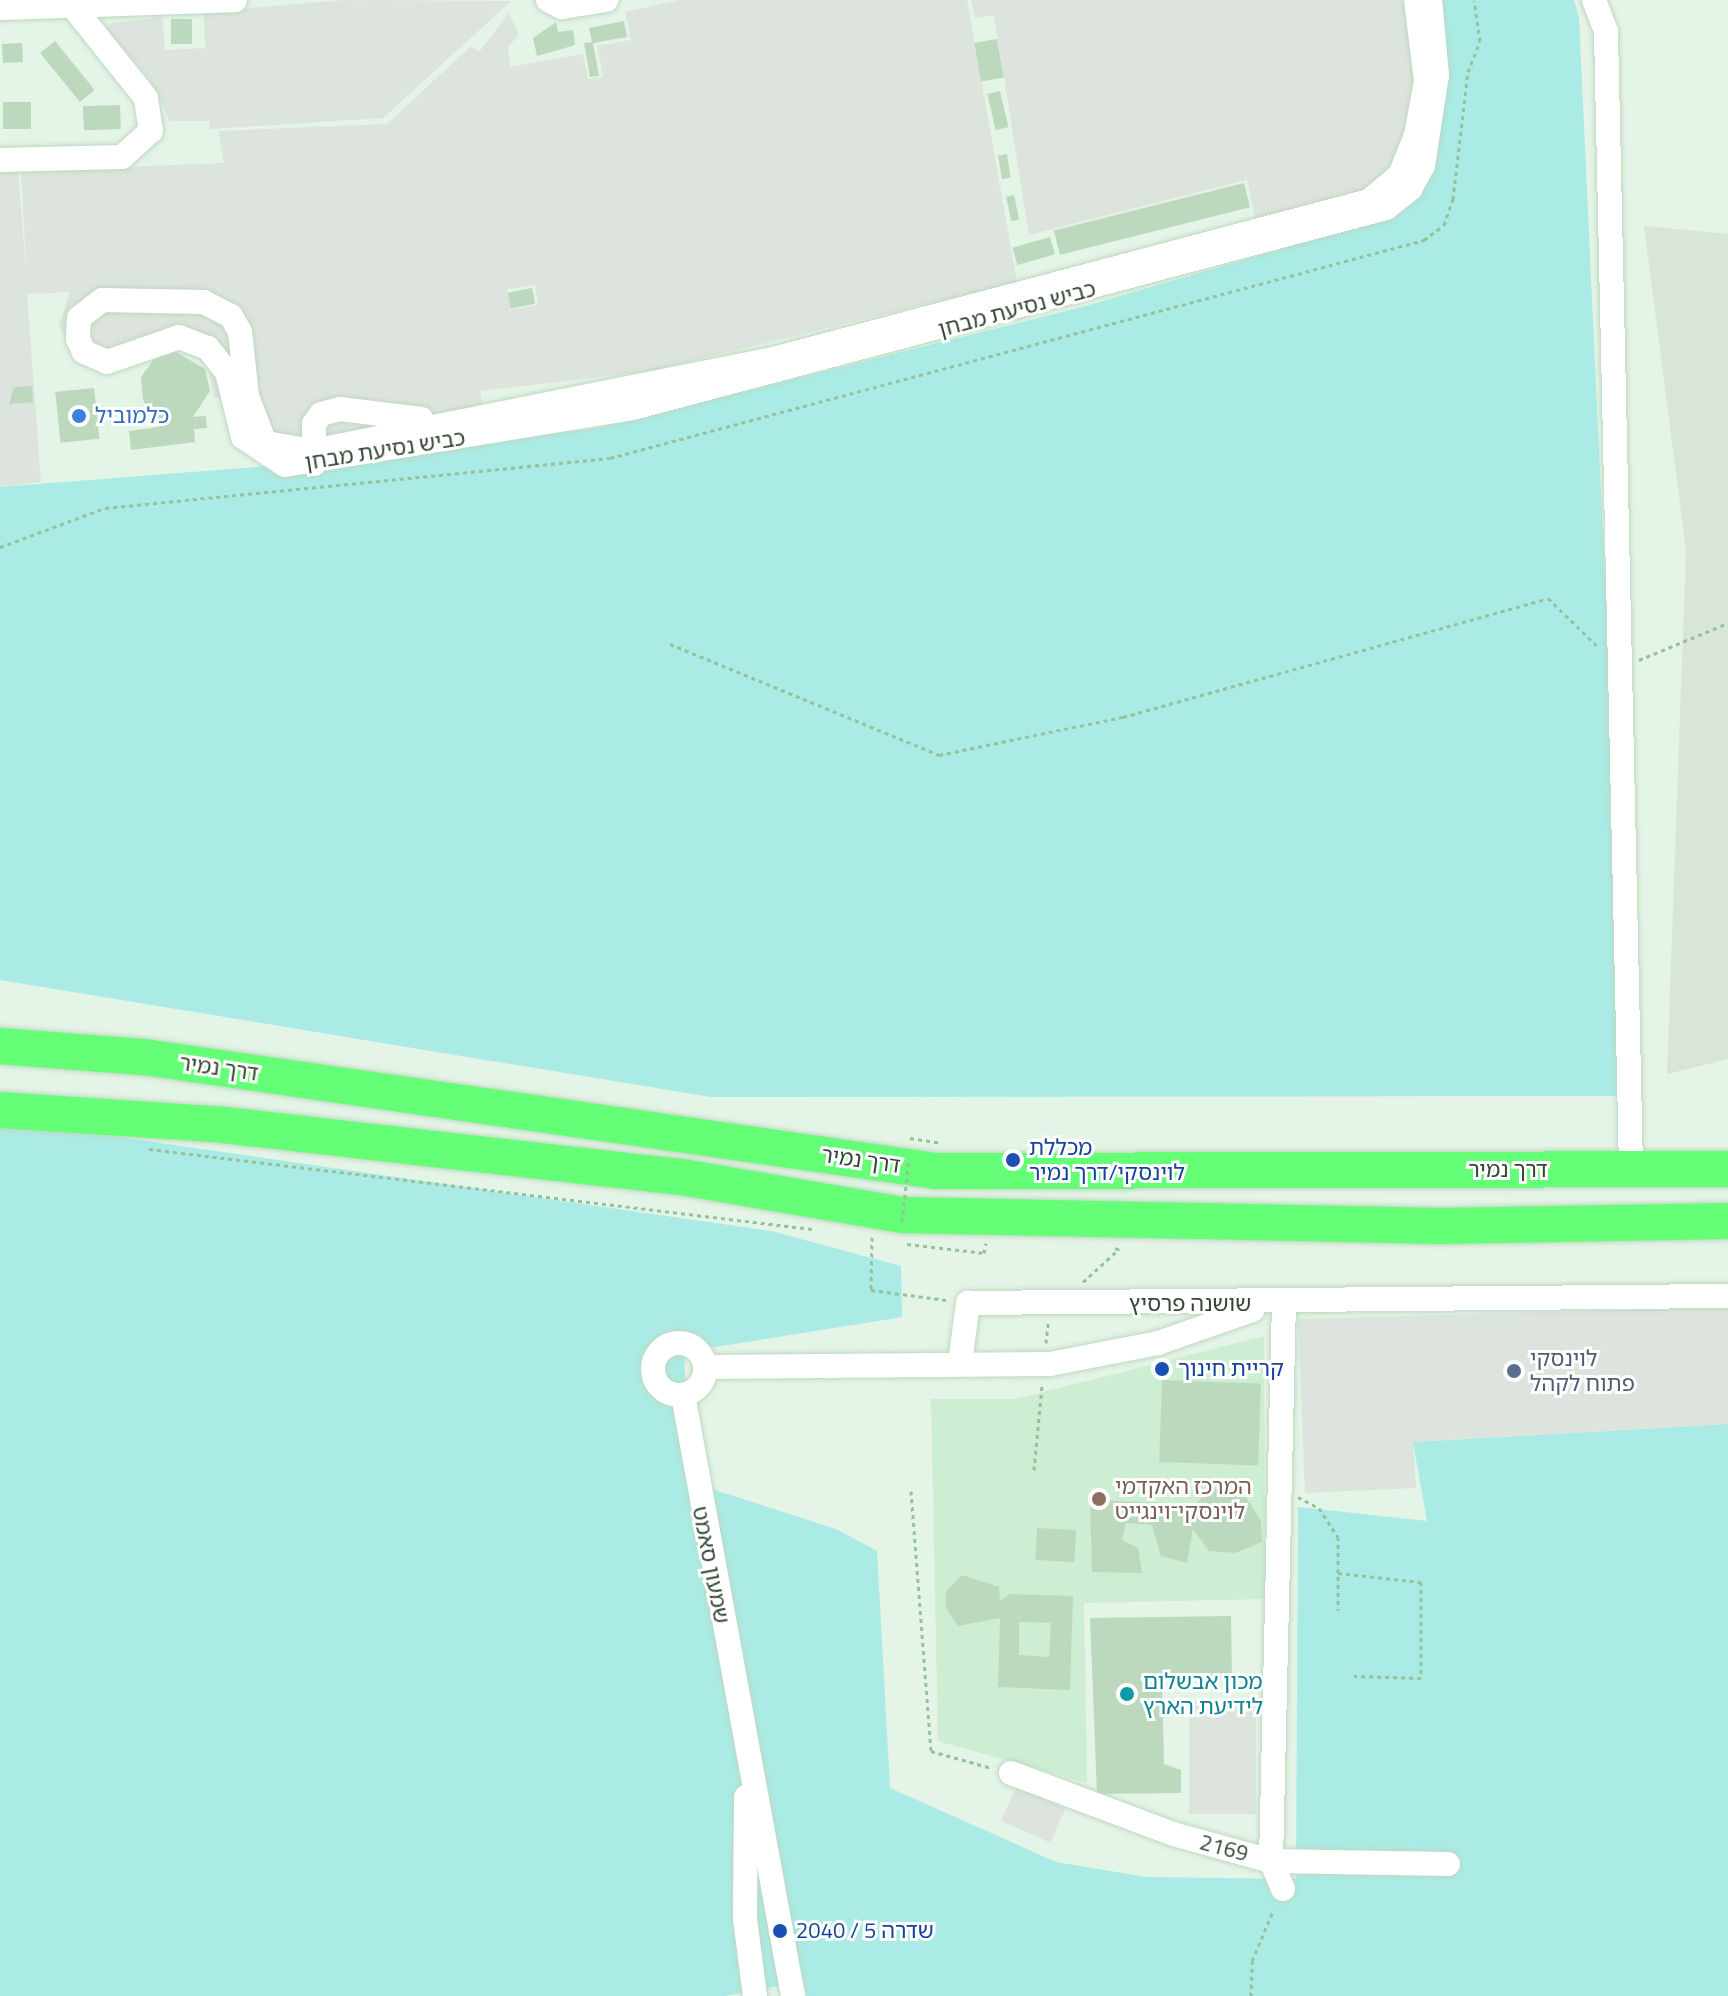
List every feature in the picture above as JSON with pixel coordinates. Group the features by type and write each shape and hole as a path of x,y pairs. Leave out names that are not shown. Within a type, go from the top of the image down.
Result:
{"highway":[{"name":"דרך נמיר","path":"0,1046 144,1057 936,1171 1728,1169"},
{"name":"דרך נמיר","path":"0,1110 224,1125 688,1178 902,1215 1440,1226 1728,1221"}],"street":[{"path":"0,8 78,2 235,0"},
{"path":"548,0 562,7 606,0"},
{"name":"כביש נסיעת מבחן","path":"1416,0 1426,81 1416,135 1400,175 1369,201 773,359 629,392 447,421 314,458 285,465 243,437 227,372 208,348 179,337 97,360 78,339 79,318 102,300 164,296 231,316 240,332 255,428 280,449 314,458 633,408 1366,217 1410,189 1423,166 1437,75 1430,0"},
{"path":"1594,0 1606,32 1631,1169"},
{"path":"0,160 122,157 151,131 146,98 78,2"},
{"path":"314,458 314,424 340,409 447,421"},
{"name":"שושנה פרסיץ","path":"968,1303 1276,1304 1728,1296"},
{"path":"960,1363 968,1303"},
{"path":"705,1367 960,1363 1044,1365 1158,1343 1276,1304 1283,1492 1271,1861 1283,1889"},
{"path":"688,1345 705,1367 698,1387 683,1395 655,1380 657,1355 688,1345"},
{"name":"שמעון סאמט","path":"683,1395 793,1996"},
{"name":"שמעון סאמט","path":"744,1734 745,1905 755,1996"},
{"name":"2169","path":"1011,1773 1173,1834 1271,1861 1448,1864"}],"path":[{"path":"670,644 939,755 1123,717 1548,598 1620,668 1728,623"},
{"path":"143,1148 826,1231"},
{"path":"902,1222 909,1159"},
{"path":"872,1229 871,1290 968,1303"},
{"path":"902,1243 984,1253 988,1235"},
{"path":"857,1236 887,1241"},
{"path":"1034,1470 1044,1365 1060,1304 1119,1249 1104,1247"},
{"path":"911,1491 931,1751 1011,1773"},
{"path":"1283,1492 1331,1519 1338,1573 1338,1610"},
{"path":"1338,1573 1421,1582 1421,1678 1354,1676"},
{"path":"1251,1996 1252,1961 1283,1889"}],"shaded area":[{"path":"345,0 511,1 383,118 210,129 209,121 170,121 150,79 105,30 111,23 162,17 165,50 205,48 204,12"},
{"path":"679,0 967,0 1017,282 650,371 480,391 488,443 270,466 230,400 214,397 206,359 185,346 98,370 78,364 59,326 70,292 27,294 41,482 0,487 0,170 18,169 27,283 21,171 224,163 218,131 387,124 471,46 479,52 509,13 519,35 508,47 510,67 583,54 588,79 603,77 597,46 631,40 625,12","holes":["535,285 538,305 510,310 507,289"]},
{"path":"971,0 1409,0 1417,84 1398,162 1376,186 1256,222 1247,180 1029,235 994,15 975,18"},
{"path":"1437,0 1574,0 1579,18 1629,1096 711,1097 0,980 0,487 270,466 598,428 1086,306 1381,220"},
{"path":"1644,226 1728,234 1728,1059 1667,1074 1686,550"},
{"path":"0,1120 771,1231 901,1266 902,1317 684,1352 690,1482 836,1529 877,1551 890,1788 1056,1862 1147,1877 1296,1879 1298,1507 1427,1521 1413,1442 1728,1424 1728,1996 807,1996 803,1981 725,1996 0,1996"},
{"name":"לוינסקי פתוח לקהל","path":"1728,1307 1728,1424 1413,1442 1416,1488 1305,1493 1298,1319"},
{"name":"המרכז האקדמי לוינסקי־וינגייט","path":"1264,1336 1265,1599 1084,1603 1087,1783 938,1741 931,1399 1016,1399"},
{"path":"1189,1702 1256,1702 1256,1814 1189,1814"},
{"path":"1016,1787 1065,1809 1050,1843 1001,1821"}],"building":[{"path":"171,19 192,19 192,44 171,44"},
{"path":"624,21 627,37 593,43 599,76 590,77 584,43 592,42 589,28"},
{"path":"556,22 558,32 573,30 575,45 537,56 533,38"},
{"path":"997,39 1004,77 981,81 974,43"},
{"path":"55,41 95,90 80,102 40,53"},
{"path":"22,43 23,62 3,63 2,44"},
{"path":"1000,91 1008,127 996,130 987,94"},
{"path":"3,102 31,102 31,129 3,129"},
{"path":"120,105 121,129 84,130 83,106"},
{"path":"1007,154 1011,178 1002,179 998,155"},
{"path":"1244,183 1250,207 1060,255 1054,230"},
{"path":"1014,195 1019,219 1011,221 1006,197"},
{"path":"1050,237 1055,254 1017,265 1013,248"},
{"path":"532,288 535,304 511,308 507,293"},
{"path":"176,352 205,369 210,391 193,417 206,416 207,428 194,429 195,442 131,450 129,431 159,427 143,400 141,377 154,359"},
{"path":"32,386 33,402 9,404 14,387"},
{"path":"94,388 99,439 61,443 55,392"},
{"path":"1162,1380 1261,1383 1258,1465 1159,1462"},
{"path":"1211,1488 1244,1494 1261,1521 1262,1542 1235,1553 1209,1551 1193,1529 1187,1563 1161,1556 1152,1525 1126,1523 1122,1540 1138,1548 1142,1573 1092,1572 1090,1500 1196,1504"},
{"path":"1037,1528 1076,1530 1074,1562 1035,1560"},
{"path":"962,1575 999,1587 1000,1601 1010,1594 1073,1596 1070,1690 998,1687 1000,1618 958,1626 946,1608 946,1591","holes":["1019,1622 1051,1623 1049,1657 1019,1655"]},
{"name":"מכון אבשלום לידיעת הארץ","path":"1231,1616 1232,1679 1162,1678 1164,1764 1181,1770 1181,1793 1097,1794 1090,1618"}],"place":[{"name":"כלמוביל","path":"79,416"},
{"name":"מכללת לוינסקי/דרך נמיר","path":"1013,1160"},
{"name":"קריית חינוך","path":"1162,1369"},
{"name":"לוינסקי פתוח לקהל","path":"1514,1371"},
{"name":"המרכז האקדמי לוינסקי־וינגייט","path":"1099,1499"},
{"name":"מכון אבשלום לידיעת הארץ","path":"1127,1694"},
{"name":"שדרה 5 / 2040","path":"780,1931"}]}
